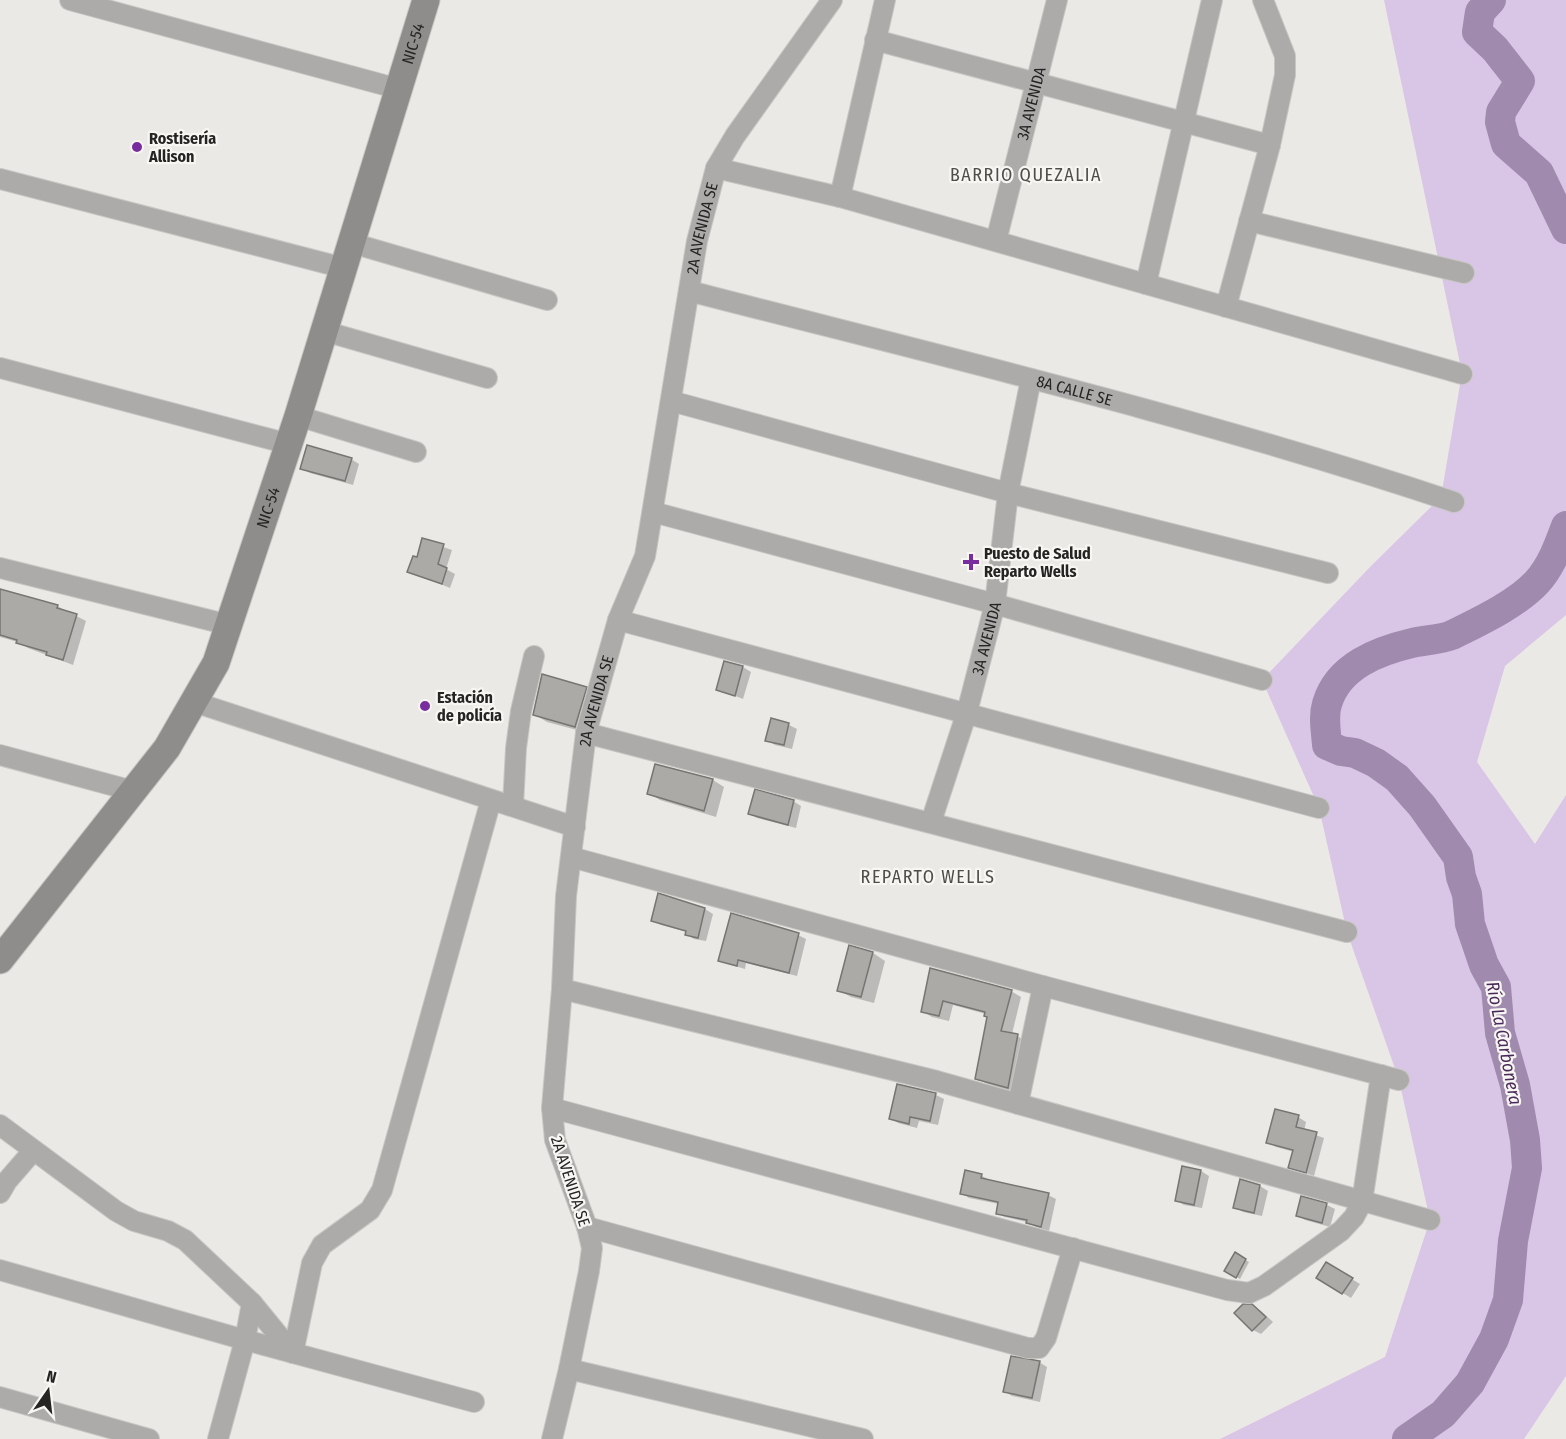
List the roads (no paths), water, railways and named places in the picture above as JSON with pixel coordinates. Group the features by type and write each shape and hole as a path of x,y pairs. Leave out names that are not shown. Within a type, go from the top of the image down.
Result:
{"main road":[{"name":"NIC-54","path":"1,958 167,748 216,663 298,416 426,0"}],"street":[{"path":"70,0 399,89"},
{"name":"2A AVENIDA SE","path":"552,1439 569,1369 592,1248 555,1140 552,1108 562,989 566,896 586,733 618,620 645,556 697,240 716,168 735,136 832,0"},
{"path":"840,197 885,0"},
{"name":"3A AVENIDA","path":"996,241 1057,0"},
{"path":"1146,284 1212,0"},
{"path":"1226,306 1270,145 1285,75 1285,56 1263,0"},
{"path":"875,40 1270,145"},
{"path":"716,168 840,197 1462,374"},
{"path":"0,179 547,300"},
{"path":"1249,221 1464,273"},
{"name":"8A CALLE SE","path":"688,291 1251,438 1454,502"},
{"path":"324,331 487,378"},
{"path":"0,368 289,444"},
{"name":"3A AVENIDA","path":"931,822 967,712 995,604 1008,493 1032,380"},
{"path":"671,401 1008,493 1329,573"},
{"path":"298,416 416,452"},
{"path":"653,512 995,604 1262,680"},
{"path":"0,568 229,625"},
{"path":"618,620 1319,808"},
{"path":"513,806 516,748 521,711 534,656"},
{"path":"194,702 575,827"},
{"path":"586,733 1347,932"},
{"path":"0,755 133,791"},
{"path":"293,1353 312,1263 322,1245 370,1210 382,1190 491,800"},
{"path":"552,1108 1227,1290 1249,1293 1264,1286 1341,1231 1354,1217 1362,1202 1390,1078 571,857"},
{"path":"1018,1104 1043,986"},
{"path":"562,989 937,1081 1430,1220"},
{"path":"0,1125 116,1211 134,1221 168,1230 185,1240 252,1303 293,1353"},
{"path":"0,1193 7,1181 33,1151"},
{"path":"586,1227 1028,1348 1039,1348 1046,1338 1073,1248"},
{"path":"0,1270 474,1402"},
{"path":"218,1439 245,1340 252,1303"},
{"path":"569,1369 863,1439"},
{"path":"0,1397 149,1439"}],"waterway":[{"name":"Río La Carbonera","path":"1491,0 1480,12 1477,32 1495,49 1520,81 1501,112 1500,122 1506,144 1539,173 1566,229"},
{"name":"Río La Carbonera","path":"1407,1439 1443,1414 1470,1383 1494,1339 1508,1300 1513,1241 1527,1168 1525,1140 1515,1085 1500,1033 1496,987 1484,965 1470,924 1467,894 1461,877 1458,857 1422,806 1397,778 1376,763 1355,753 1341,751 1327,745 1326,709 1332,691 1340,680 1361,662 1399,646 1452,635 1519,598 1537,582 1546,570 1566,526"}],"place":[{"name":"Rostisería Allison","path":"137,147"},
{"name":"Puesto de Salud Reparto Wells","path":"971,562"},
{"name":"Estación de policía","path":"425,706"}],"district":[{"name":"BARRIO QUEZALIA","path":"1026,175"},
{"name":"REPARTO WELLS","path":"928,877"}]}
